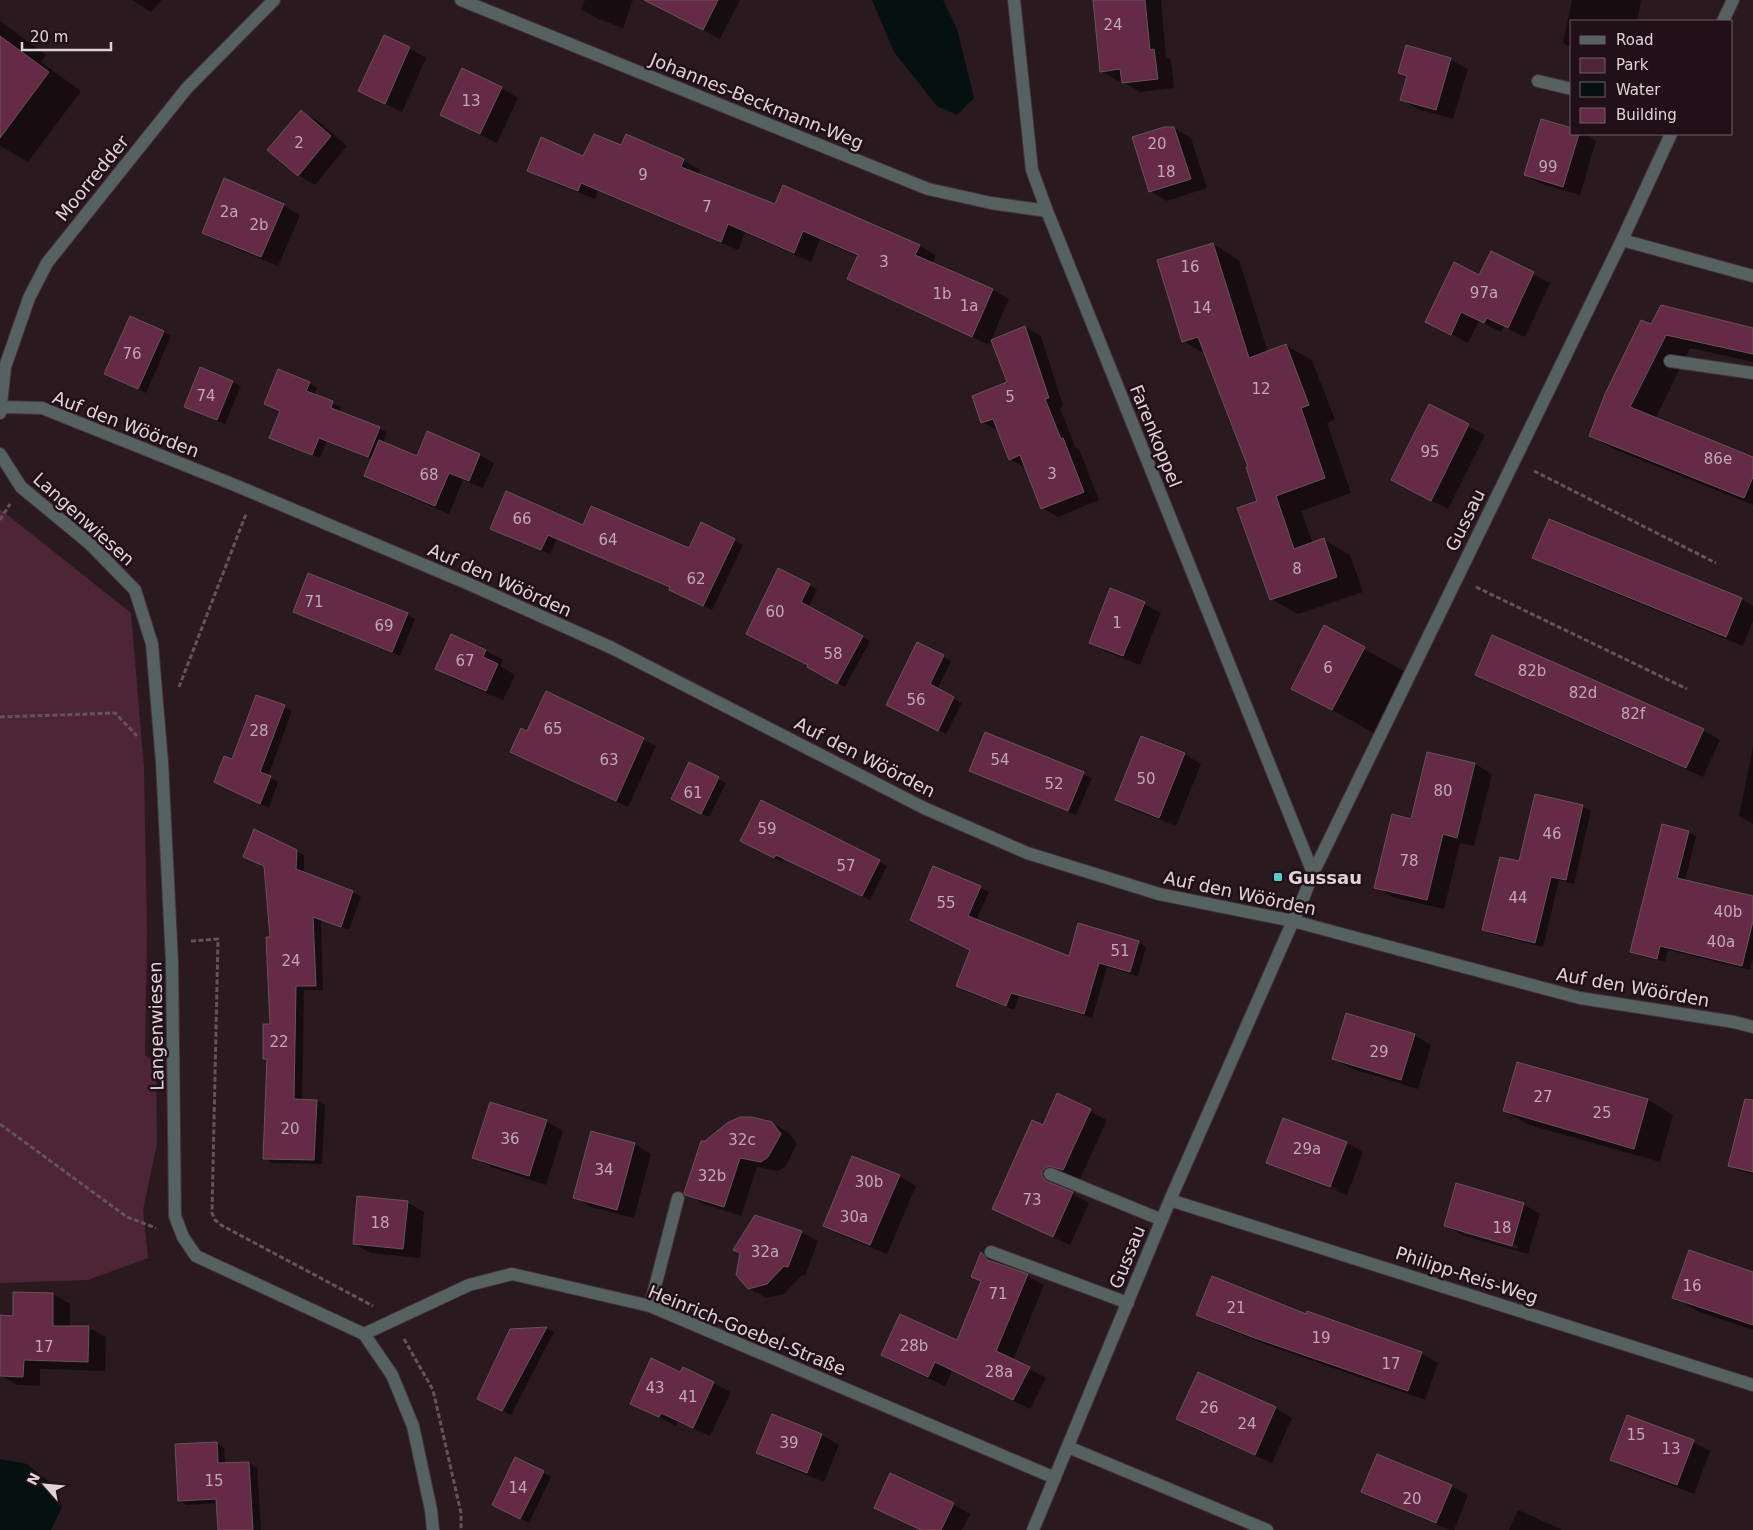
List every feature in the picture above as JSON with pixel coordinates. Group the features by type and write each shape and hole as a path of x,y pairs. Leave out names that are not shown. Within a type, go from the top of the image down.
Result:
{"street":[{"name":"Moorredder","path":"0,413 5,368 30,298 47,262 187,88 274,0"},
{"name":"Johannes-Beckmann-Weg","path":"461,0 928,189 991,203 1047,211"},
{"name":"Farenkoppel","path":"1014,0 1032,170 1312,873"},
{"path":"1723,20 1733,0"},
{"path":"1538,81 1570,89"},
{"name":"Gussau","path":"1033,1530 1170,1200 1293,921 1312,873 1672,135"},
{"path":"1622,240 1753,276"},
{"path":"1670,361 1753,374"},
{"name":"Auf den Wöörden","path":"1,407 42,408 254,493 469,584 612,648 924,808 1027,853 1158,894 1293,921 1580,998 1734,1022 1753,1027"},
{"name":"Langenwiesen","path":"0,454 21,486 90,544 136,590 152,644 162,762 172,943 175,1216 183,1237 196,1256 364,1334"},
{"path":"1050,1174 1162,1220"},
{"path":"650,1306 678,1198"},
{"name":"Philipp-Reis-Weg","path":"1170,1200 1753,1384"},
{"path":"991,1252 1128,1303"},
{"name":"Heinrich-Goebel-Straße","path":"364,1334 469,1285 512,1274 650,1306 1055,1478"},
{"path":"364,1334 392,1375 413,1426 433,1530"},
{"path":"1068,1447 1267,1530"}],"path":[{"path":"1514,461 1716,563"},
{"path":"177,692 254,493"},
{"path":"1456,578 1687,689"},
{"path":"0,716 115,713 162,762"},
{"path":"172,943 218,939 212,1213 215,1220 365,1301 394,1320 433,1390 461,1514 462,1530"},
{"path":"0,1124 127,1217 183,1237"}],"green space":[{"path":"0,509 131,613 144,768 147,931 145,1055 156,1063 157,1144 143,1210 148,1258 88,1280 0,1283"}],"water":[{"path":"872,0 943,0 957,29 974,98 957,115 937,106 894,52"},
{"path":"0,1459 27,1464 55,1487 62,1507 51,1530 0,1530"}],"building":[{"path":"644,0 718,0 703,30"},
{"path":"1093,0 1145,0 1150,50 1154,49 1158,79 1122,83 1120,69 1100,72"},
{"path":"384,35 410,47 385,104 358,91"},
{"path":"0,36 49,72 0,138"},
{"path":"1406,45 1451,58 1436,110 1400,100 1407,76 1398,73"},
{"path":"462,68 502,87 480,134 440,115"},
{"path":"301,110 331,136 298,176 267,150"},
{"path":"1541,119 1570,127 1570,135 1579,135 1563,187 1524,175"},
{"path":"1164,127 1174,127 1191,179 1149,192 1132,137"},
{"path":"594,134 621,145 626,134 684,159 681,167 775,204 783,185 920,245 915,255 993,289 972,337 847,279 858,255 803,231 794,253 728,224 721,242 581,183 578,191 527,171 541,137 583,156"},
{"path":"224,178 284,204 261,257 202,233"},
{"path":"1213,243 1249,358 1286,344 1309,405 1301,408 1325,478 1276,496 1294,549 1324,538 1337,577 1270,600 1237,508 1257,501 1246,467 1248,467 1198,337 1182,342 1157,260"},
{"path":"1491,251 1534,272 1508,328 1487,318 1484,323 1461,312 1451,335 1425,322 1454,262 1479,275"},
{"path":"1661,305 1753,328 1753,354 1666,335 1630,407 1753,457 1753,477 1744,498 1589,436 1605,394 1641,320 1651,324"},
{"path":"130,316 164,331 138,389 104,374"},
{"path":"1025,326 1049,398 1045,399 1061,439 1063,438 1084,492 1041,509 1020,455 1009,460 993,419 981,423 972,396 1007,382 991,340"},
{"path":"200,367 233,381 217,420 184,407"},
{"path":"278,369 310,382 306,391 333,401 331,408 380,427 368,457 319,438 312,455 269,438 280,411 264,404"},
{"path":"1429,404 1469,424 1431,501 1391,480"},
{"path":"427,431 480,454 469,481 449,473 435,506 364,476 379,440 417,456"},
{"path":"506,491 583,525 591,506 689,548 701,522 735,539 703,606 669,590 670,587 548,535 541,550 490,529"},
{"path":"1549,519 1742,598 1726,637 1532,558"},
{"path":"778,568 810,584 801,602 863,636 837,684 807,667 808,665 746,634"},
{"path":"308,573 408,613 392,652 293,612"},
{"path":"1110,588 1145,602 1123,656 1089,643"},
{"path":"1324,625 1365,647 1332,710 1291,689"},
{"path":"451,634 486,650 483,657 498,664 486,691 435,669"},
{"path":"1492,635 1704,729 1686,768 1475,675"},
{"path":"917,642 944,655 930,684 954,697 938,731 886,705"},
{"path":"546,691 644,738 616,801 510,752 521,728 527,731"},
{"path":"256,695 285,705 260,772 271,776 260,804 214,782 224,756 232,759"},
{"path":"985,732 1084,772 1068,811 969,771"},
{"path":"1141,736 1185,753 1159,818 1115,800"},
{"path":"1427,752 1475,763 1457,838 1443,834 1427,900 1374,888 1392,814 1411,819"},
{"path":"689,762 719,777 701,814 671,799"},
{"path":"1535,794 1583,805 1566,880 1551,877 1535,943 1482,930 1500,857 1519,861"},
{"path":"761,800 880,860 862,896 776,855 774,858 740,841"},
{"path":"1662,824 1689,831 1677,878 1753,896 1753,921 1742,966 1660,946 1657,959 1630,952"},
{"path":"254,829 297,850 296,869 353,891 341,927 313,917 316,986 296,986 294,1099 317,1100 314,1160 263,1159 267,1059 263,1059 263,1024 270,1024 266,937 270,937 264,866 243,857"},
{"path":"933,866 981,886 968,916 1069,956 1078,923 1139,941 1130,972 1099,963 1084,1014 1011,993 1006,1006 956,986 970,950 910,920"},
{"path":"1346,1013 1415,1034 1401,1080 1332,1059"},
{"path":"1517,1062 1648,1099 1634,1149 1503,1111"},
{"path":"1057,1093 1091,1109 1063,1170 1049,1166 1042,1171 1042,1176 1046,1181 1073,1192 1053,1237 992,1209 1032,1120 1043,1125"},
{"path":"1745,1099 1753,1100 1753,1172 1728,1166"},
{"path":"490,1102 547,1120 529,1176 472,1158"},
{"path":"740,1117 752,1117 772,1122 781,1134 768,1157 761,1162 740,1158 724,1207 685,1195 684,1193 701,1141 705,1141 727,1123"},
{"path":"1283,1118 1347,1142 1330,1187 1266,1163"},
{"path":"591,1131 635,1143 617,1210 573,1198"},
{"path":"852,1156 900,1175 870,1245 823,1226"},
{"path":"1456,1183 1524,1203 1512,1246 1444,1226"},
{"path":"357,1196 408,1201 403,1249 353,1244"},
{"path":"755,1215 802,1231 788,1267 784,1266 767,1284 748,1289 736,1275 740,1253 733,1250"},
{"path":"1689,1250 1753,1272 1753,1325 1672,1298"},
{"path":"981,1252 988,1260 1028,1274 996,1351 1030,1367 1013,1400 935,1362 928,1377 881,1355 900,1314 957,1340 981,1281 971,1277"},
{"path":"1212,1276 1306,1314 1307,1311 1422,1352 1408,1391 1252,1337 1196,1315"},
{"path":"13,1292 53,1293 53,1326 89,1326 88,1362 24,1360 23,1377 0,1376 0,1315 13,1316"},
{"path":"547,1327 502,1411 477,1399 510,1329"},
{"path":"651,1358 680,1372 683,1367 714,1382 693,1428 661,1413 659,1417 630,1404"},
{"path":"1198,1372 1276,1407 1255,1455 1176,1419"},
{"path":"772,1414 822,1434 807,1473 756,1453"},
{"path":"1627,1415 1694,1440 1677,1485 1610,1460"},
{"path":"217,1442 218,1463 249,1462 253,1530 218,1530 216,1499 178,1501 175,1444"},
{"path":"1377,1454 1452,1485 1436,1523 1361,1492"},
{"path":"515,1457 544,1471 520,1519 492,1505"},
{"path":"890,1473 954,1503 941,1530 921,1530 874,1508"}],"place":[{"name":"Gussau","path":"1278,877"}]}
